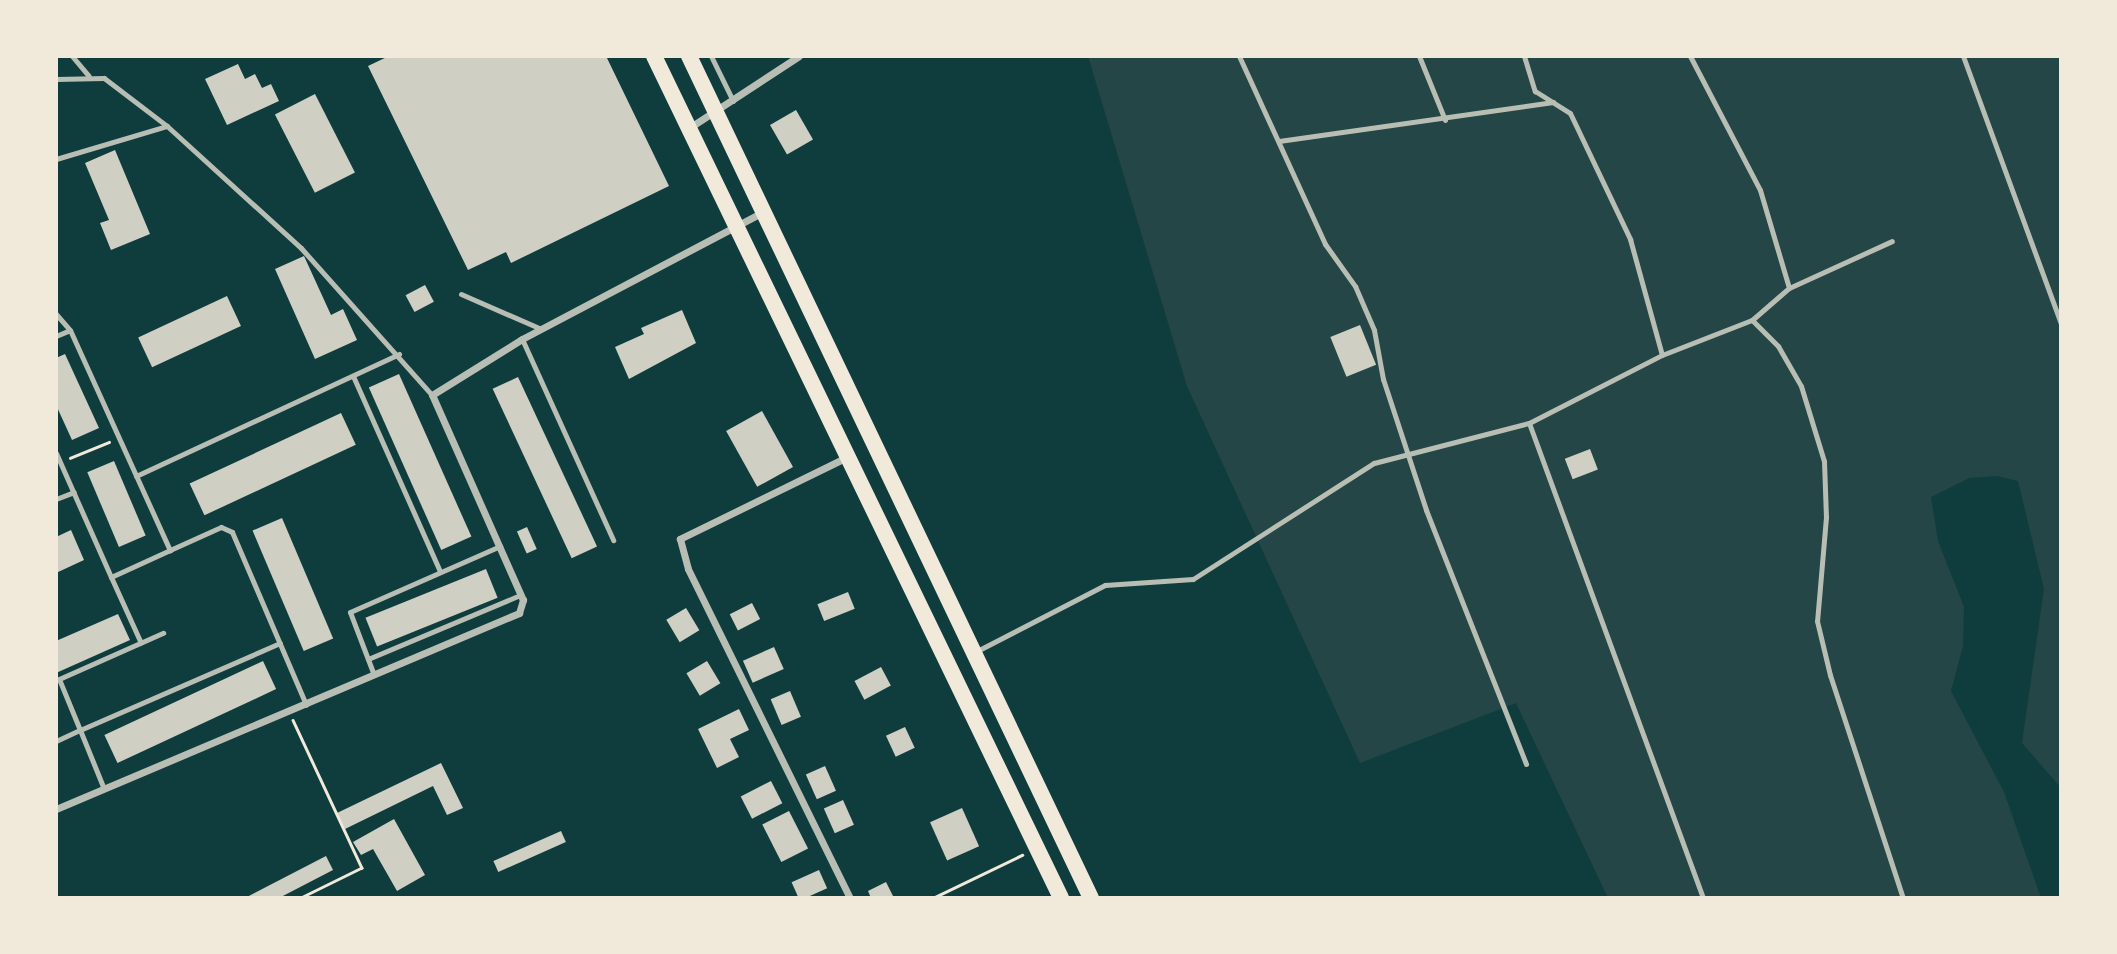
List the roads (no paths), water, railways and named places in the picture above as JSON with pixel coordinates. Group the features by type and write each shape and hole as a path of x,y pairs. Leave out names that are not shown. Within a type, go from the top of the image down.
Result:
{"highway":[{"path":"654,56 845,458 1061,898"},
{"path":"689,56 971,654 1091,898"}],"street":[{"path":"689,129 799,56"},
{"path":"56,809 508,621 519,613 520,595 432,395 522,339 734,224 763,212"},
{"path":"845,458 680,539 688,569 850,898"}],"lane":[{"path":"72,56 89,76"},
{"path":"711,56 733,101"},
{"path":"1239,56 1325,244 1355,286 1374,331 1383,379 1408,456 1526,764"},
{"path":"1419,56 1445,120"},
{"path":"1524,56 1535,91 1570,113 1630,239 1662,355"},
{"path":"1690,56 1760,190 1789,288"},
{"path":"1963,56 2061,324"},
{"path":"56,79 89,76 107,79 167,126 301,248 399,354 432,395"},
{"path":"1279,141 1445,120 1553,102"},
{"path":"56,159 167,126"},
{"path":"971,654 1105,585 1193,579 1374,463 1408,456 1499,427 1529,423 1662,355 1752,320 1789,288 1892,241"},
{"path":"461,293 541,329"},
{"path":"56,314 70,330 170,550"},
{"path":"1752,320 1778,346 1801,386 1824,461 1826,517 1817,621 1830,676 1903,898"},
{"path":"56,336 70,330"},
{"path":"522,339 613,540"},
{"path":"136,476 399,354"},
{"path":"354,376 440,571"},
{"path":"1529,423 1703,898"},
{"path":"56,453 141,643"},
{"path":"56,499 74,492"},
{"path":"111,577 228,527 306,705"},
{"path":"375,677 350,611 500,546"},
{"path":"368,659 520,595"},
{"path":"104,789 57,680 163,633"},
{"path":"56,741 280,643"}]}
